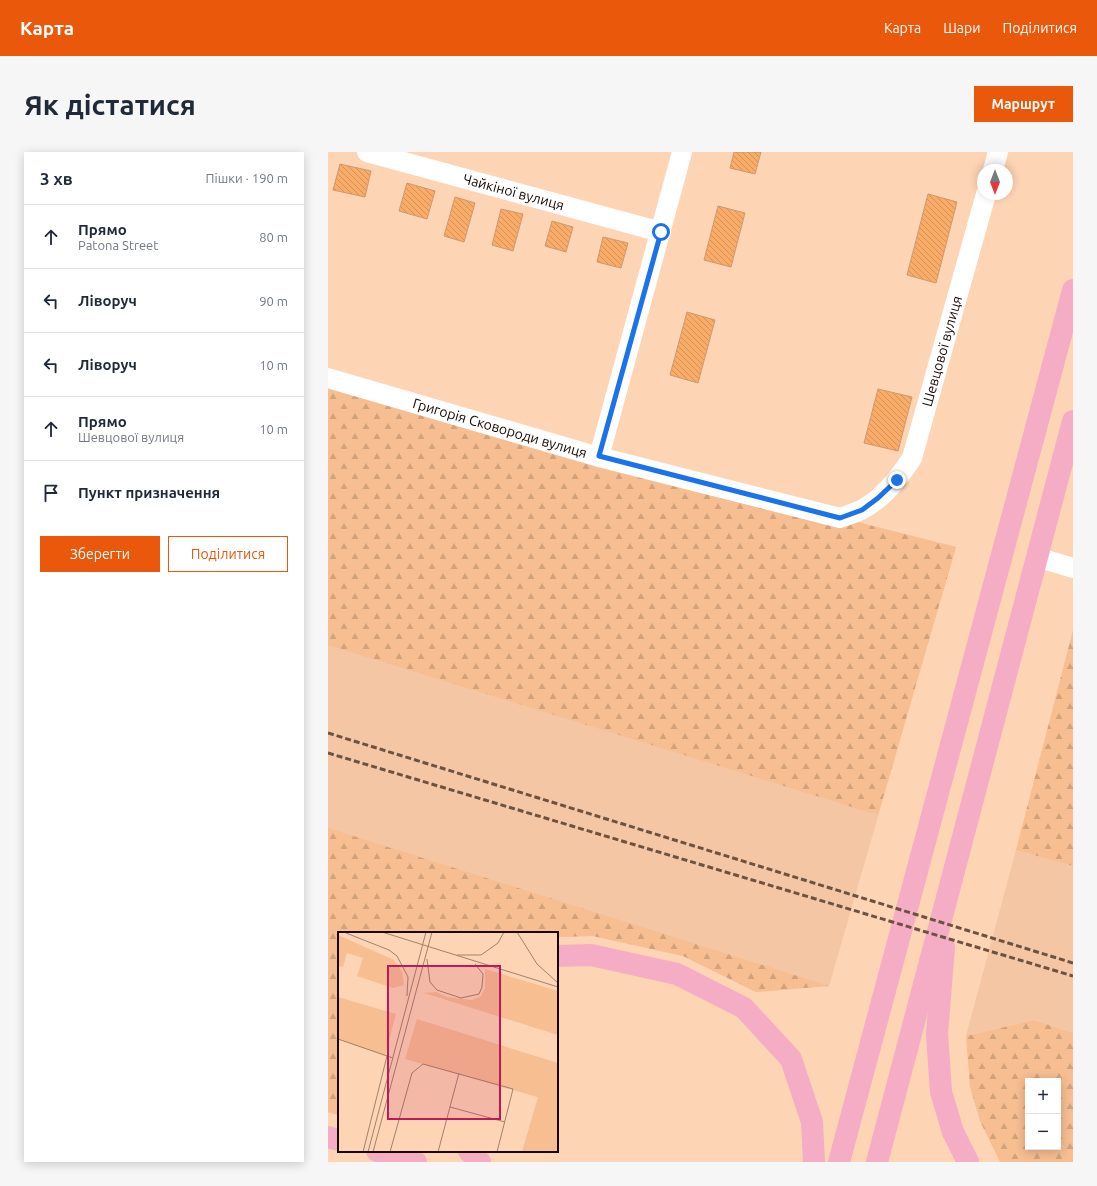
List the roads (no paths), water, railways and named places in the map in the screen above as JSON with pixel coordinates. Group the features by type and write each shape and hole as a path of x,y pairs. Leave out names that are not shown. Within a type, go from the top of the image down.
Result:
{"main road":[{"path":"839,1162 1073,290"},
{"path":"876,1162 1073,421"},
{"path":"949,889 937,1034 941,1092 953,1132 968,1162"},
{"path":"558,956 591,955 676,974 744,1008 791,1059 812,1122 814,1162"},
{"path":"328,1137 338,1140"},
{"path":"381,1152 416,1162"},
{"path":"470,1152 480,1162"}],"street":[{"name":"Чайкіної вулиця","path":"367,152 661,232"},
{"path":"599,456 682,152"},
{"path":"995,164 998,152"},
{"name":"Шевцової вулиця","path":"878,498 897,480 912,458 984,200"},
{"name":"Григорія Сковороди вулиця","path":"328,378 599,456 840,518 862,510 878,498"},
{"path":"1036,557 1073,568"}],"railway":[{"path":"328,733 1073,963"},
{"path":"328,753 1073,976"}]}
